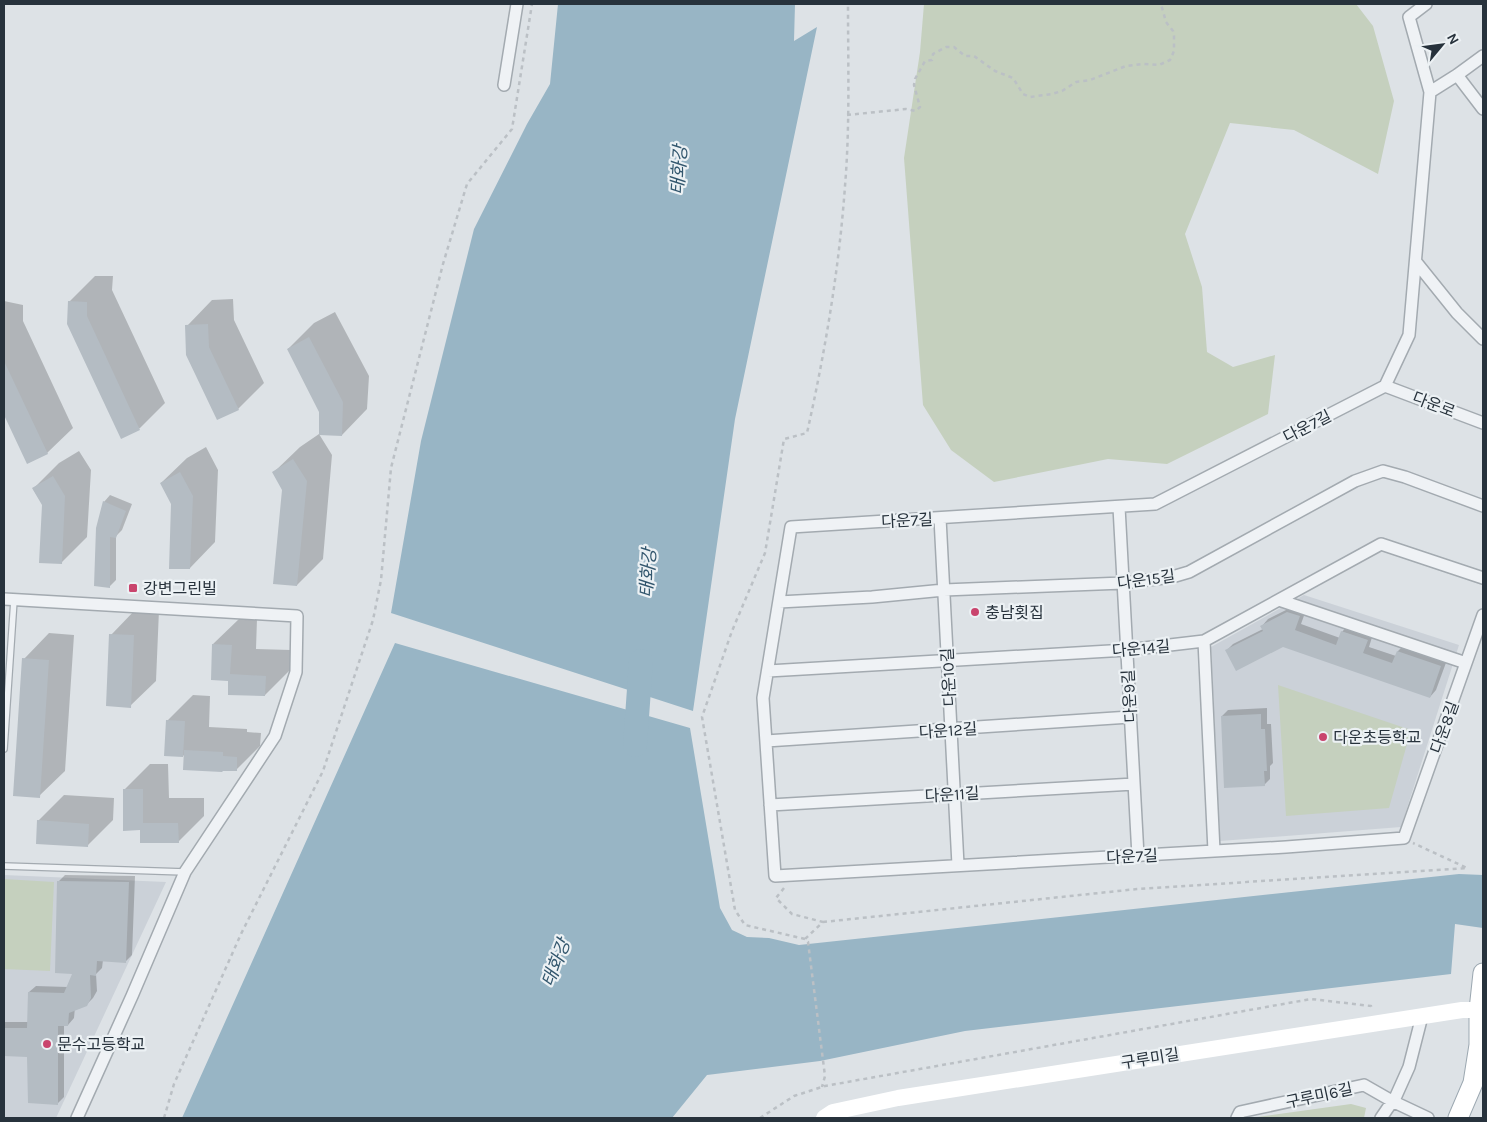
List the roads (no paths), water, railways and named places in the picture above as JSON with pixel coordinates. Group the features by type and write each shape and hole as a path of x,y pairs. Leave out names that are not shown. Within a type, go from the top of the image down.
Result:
{"main road":[{"path":"1458,1118 1473,1083 1480,1045 1479,1010 1483,974"}],"street":[{"path":"504,85 517,4"},
{"path":"1385,386 1409,334 1430,92 1409,17 1426,4"},
{"path":"1430,92 1483,56"},
{"path":"1457,75 1483,109"},
{"path":"1416,262 1457,313 1483,339"},
{"name":"다운로","path":"1385,386 1483,423"},
{"name":"다운7길","path":"1385,386 1155,504 791,527 763,698 775,876 1138,856 1404,838"},
{"name":"다운15길","path":"779,602 872,597 944,590 1123,583 1172,577 1189,572 1355,481 1383,472 1411,479 1483,506"},
{"name":"다운9길","path":"1119,507 1138,856"},
{"name":"다운10길","path":"940,518 958,866"},
{"name":"다운14길","path":"768,671 1126,650 1204,641 1381,544 1483,578"},
{"path":"9,600 298,616 296,672 275,736 184,872 132,996 77,1118"},
{"path":"1279,600 1466,663"},
{"name":"다운8길","path":"1404,838 1483,615"},
{"path":"1204,641 1214,851"},
{"name":"다운12길","path":"766,741 1130,717"},
{"name":"다운11길","path":"770,805 1134,784"},
{"name":"구루미길","path":"824,1118 833,1112 898,1098 1422,1016 1462,1010 1479,1010"},
{"path":"1381,1118 1409,1067 1422,1016"},
{"name":"구루미6길","path":"1237,1118 1240,1112 1364,1085 1428,1118"}],"lane":[{"path":"4,748 9,600"},
{"path":"4,866 184,872"}],"water":[{"path":"558,4 795,4 794,41 817,27 735,419 693,711 391,613 421,441 474,229 527,124 550,84"},
{"path":"395,643 690,728 720,908 732,930 747,937 769,938 799,945 1459,874 1483,875 1483,928 1455,924 1451,974 965,1031 820,1061 707,1075 672,1118 182,1118"}],"waterway":[{"name":"태화강","path":"635,745 641,661"}],"place":[{"name":"강변그린빌","path":"133,588"},
{"name":"충남횟집","path":"975,612"},
{"name":"다운초등학교","path":"1323,737"},
{"name":"문수고등학교","path":"47,1044"}]}
